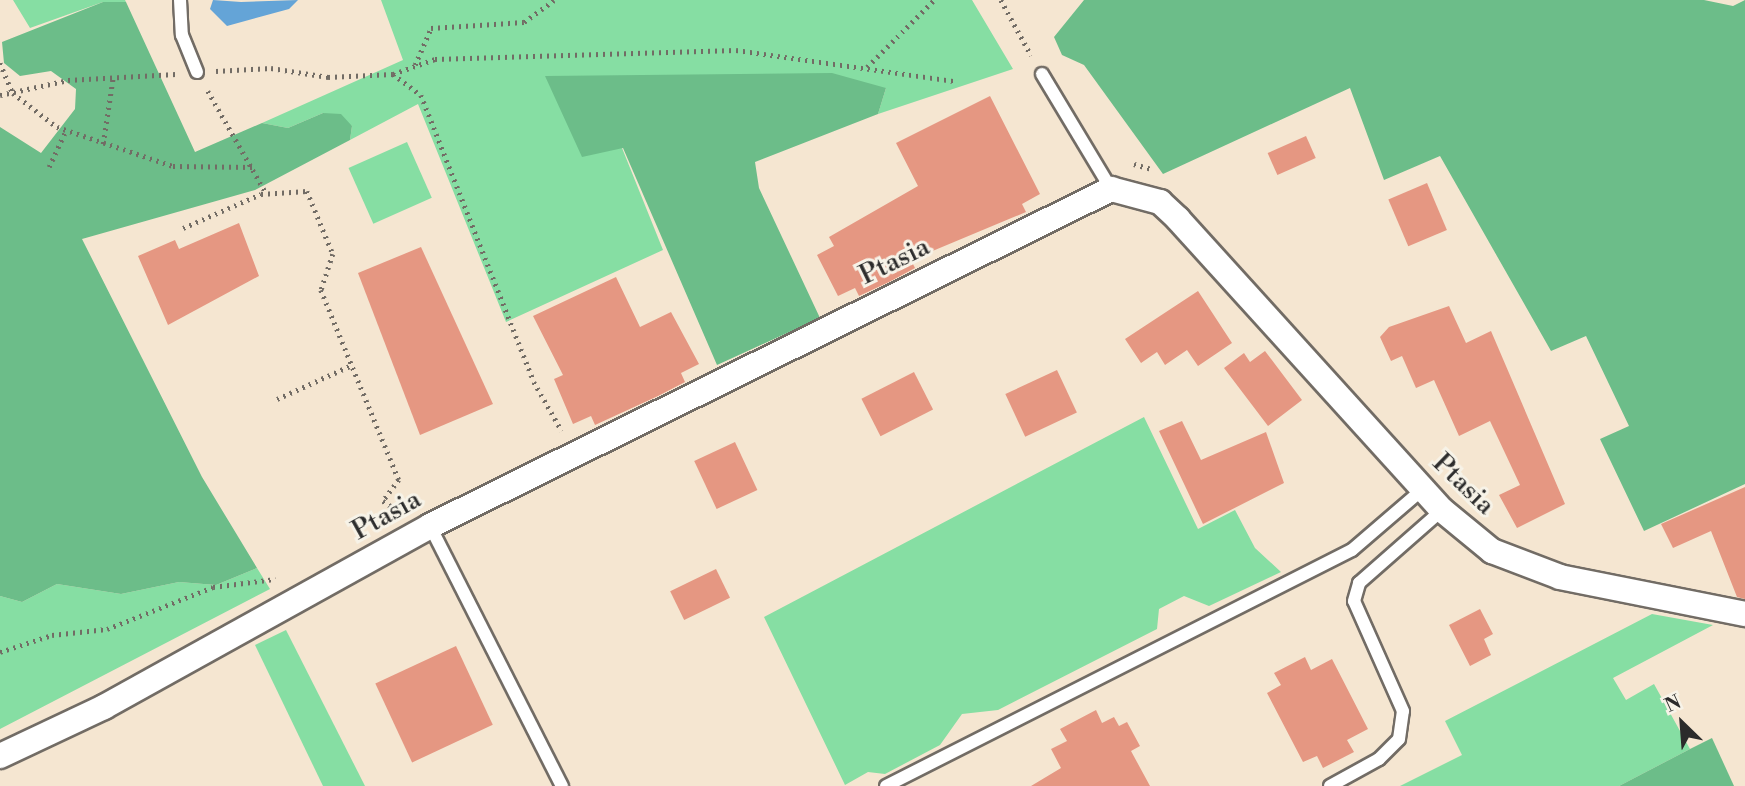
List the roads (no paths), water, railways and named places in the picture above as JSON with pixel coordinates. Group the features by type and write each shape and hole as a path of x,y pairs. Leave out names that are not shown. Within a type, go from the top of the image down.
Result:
{"street":[{"name":"Ptasia","path":"0,756 104,707 422,519 1108,183 1160,202 1178,219 1442,510 1492,551 1530,568 1745,614"}],"lane":[{"path":"180,0 182,35 197,72"},
{"path":"1042,74 1108,183"},
{"path":"886,786 1352,550 1423,489"},
{"path":"1330,786 1380,758 1399,740 1403,712 1354,601 1359,583 1442,510"},
{"path":"422,519 562,786"}],"water":[{"path":"213,0 298,0 289,9 227,26 210,9"}]}
